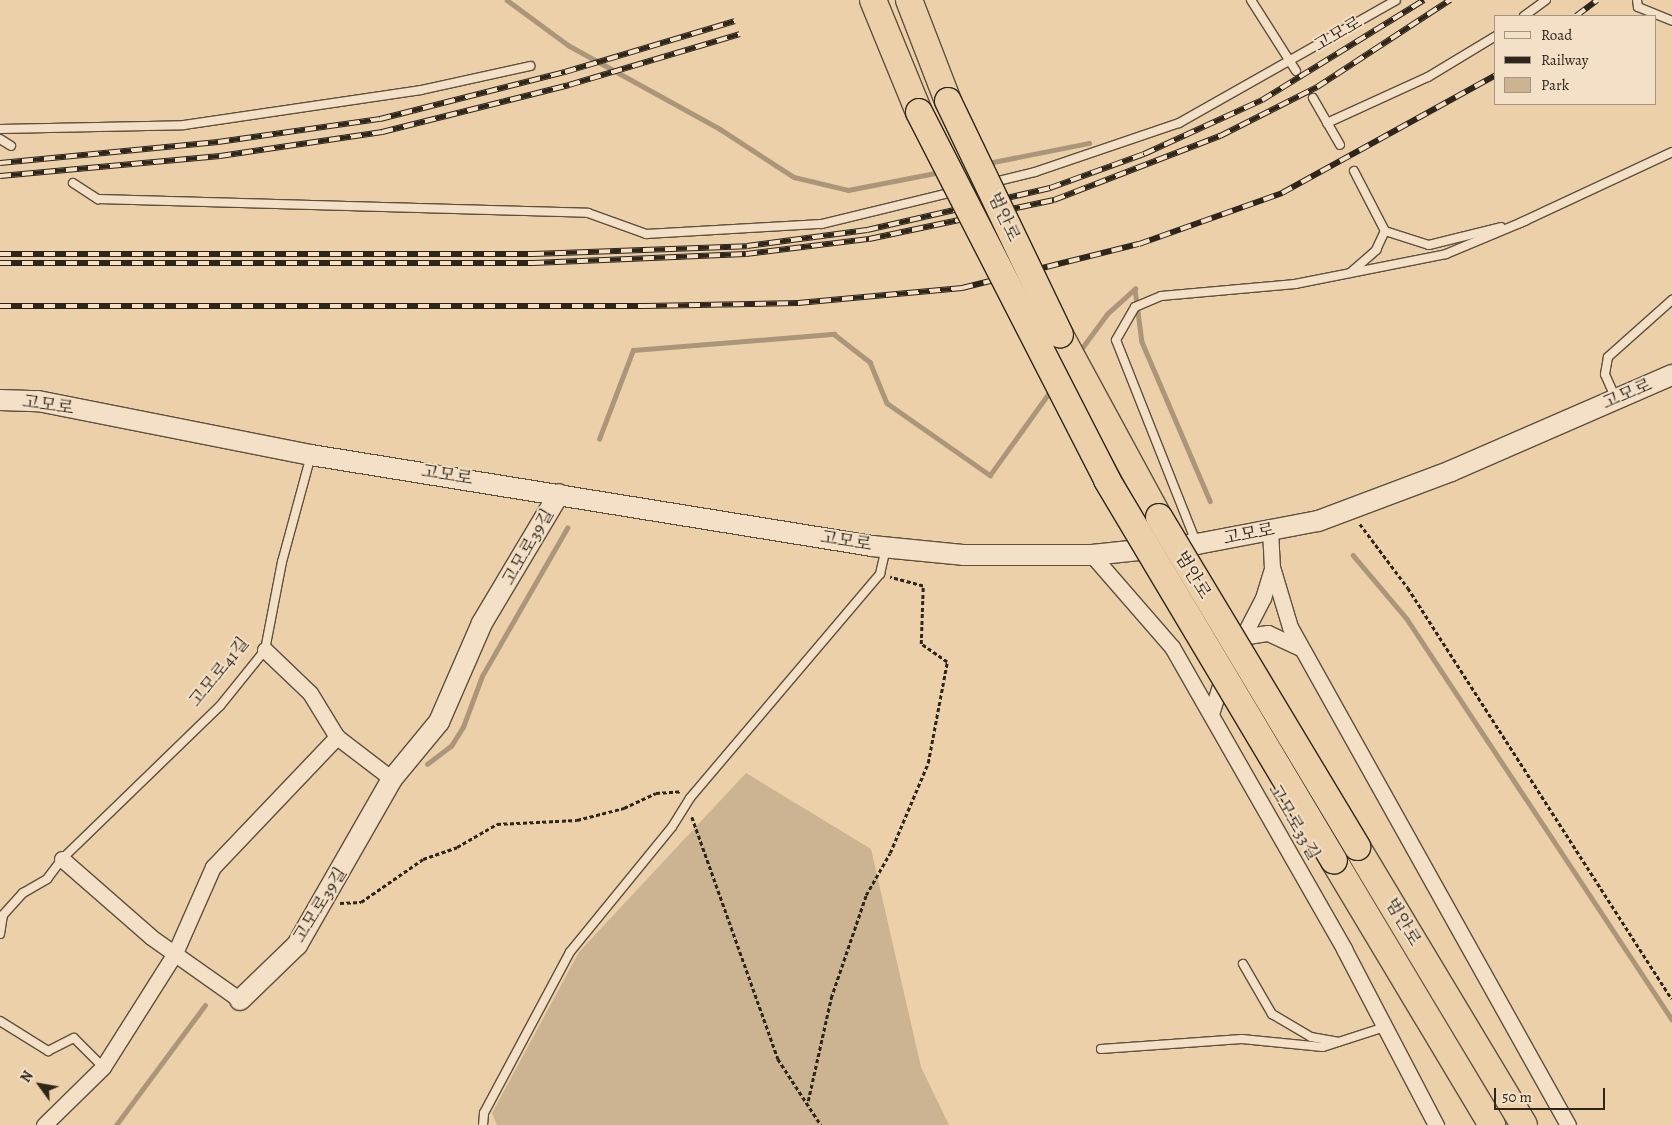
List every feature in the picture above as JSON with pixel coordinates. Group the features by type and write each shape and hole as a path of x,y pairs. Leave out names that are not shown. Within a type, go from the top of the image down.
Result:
{"highway":[{"name":"범안로","path":"873,0 919,112 1107,480 1492,1125"},
{"name":"범안로","path":"909,0 948,101 1060,335 1149,501 1524,1125"}],"main road":[{"name":"고모로","path":"0,400 38,401 311,455 886,548 963,555 1092,556 1197,544 1270,530 1350,509 1451,472 1616,399 1671,378"},
{"name":"고모로39길","path":"240,1000 297,945 392,779 439,722 482,623 559,494"}],"street":[{"path":"1270,530 1272,568 1302,649 1568,1125"},
{"name":"고모로33길","path":"1092,556 1157,626 1210,714 1385,1027 1436,1125"},
{"path":"1210,714 1242,637 1263,598 1272,568"},
{"path":"1242,637 1268,633 1302,649"},
{"path":"265,650 310,693 337,737 392,779"},
{"path":"44,1125 103,1067 175,953 213,867 337,737"},
{"path":"62,859 175,953"},
{"name":"고모로39길","path":"175,953 240,1000"}],"lane":[{"path":"1251,0 1296,71"},
{"name":"고모로","path":"73,183 98,198 588,213 646,234 822,224 1035,172 1179,123 1396,0"},
{"path":"1525,15 1546,0"},
{"path":"1637,0 1638,7 1672,21"},
{"path":"1327,124 1428,77 1494,37"},
{"path":"0,129 184,125 421,90 530,66"},
{"path":"1313,98 1340,145"},
{"path":"0,138 11,146"},
{"path":"1197,544 1116,340 1135,307 1161,296 1349,274 1446,254 1525,222 1672,152"},
{"path":"1354,171 1385,231 1429,245 1525,222"},
{"path":"1349,274 1376,250 1385,231"},
{"path":"1616,399 1605,374 1608,357 1672,300"},
{"name":"고모로41길","path":"0,934 3,915 23,893 47,879 62,859 220,706 265,650 282,562 311,455"},
{"path":"483,1125 484,1113 570,952 672,827 690,798 880,574 886,548"},
{"path":"1243,964 1272,1014 1311,1037 1342,1042"},
{"path":"0,1021 48,1051 74,1038 103,1067"},
{"path":"1101,1050 1242,1039 1323,1047 1385,1027"}],"path":[{"path":"1350,509 1408,588 1672,999"},
{"path":"807,1103 831,998 866,895 890,853 928,763 947,662 921,644 922,586 880,574"}],"green space":[{"path":"746,773 871,849 921,1067 949,1125 497,1125 492,1113 579,952"}],"waterway":[{"path":"507,0 568,45 720,129 794,177 848,190 941,172"},
{"path":"988,163 1089,143"},
{"path":"1135,289 1142,342 1210,501"},
{"path":"1079,352 1107,314 1135,289"},
{"path":"599,439 633,350 834,334 870,362 887,403 990,475 1051,390"},
{"path":"427,764 451,746 463,727 482,676 567,528"},
{"path":"1353,555 1407,619 1672,1019"},
{"path":"116,1125 205,1005"}],"railway":[{"path":"0,254 533,254 747,246 867,230 1050,188 1144,154 1262,100 1424,0"},
{"path":"0,263 533,263 746,254 869,239 1054,200 1220,136 1317,87 1450,0"},
{"path":"1577,15 1597,0"},
{"path":"0,163 218,142 380,119 565,72 735,21"},
{"path":"0,176 220,156 382,132 569,85 740,34"},
{"path":"0,306 645,306 798,303 962,288 1139,244 1282,193 1494,76"}]}
